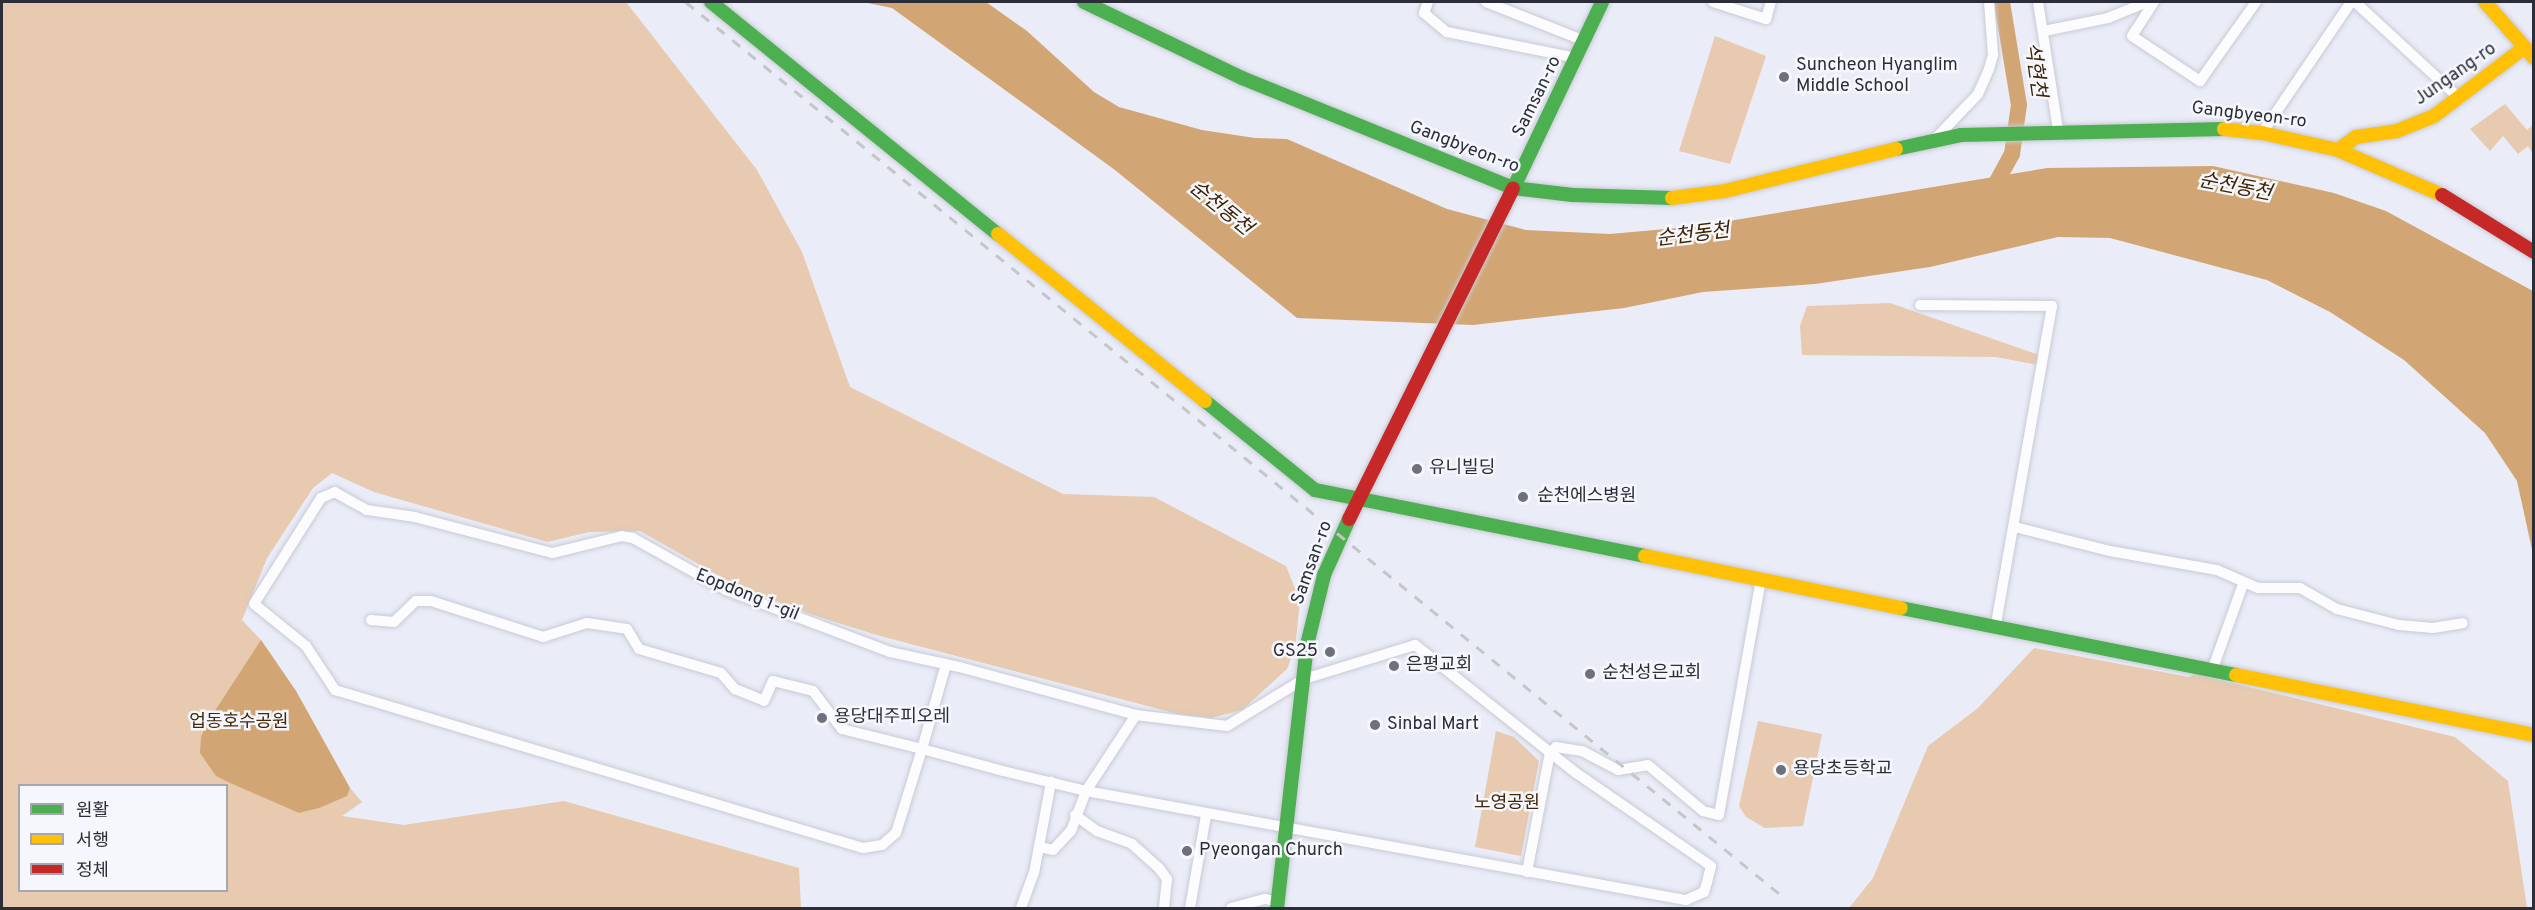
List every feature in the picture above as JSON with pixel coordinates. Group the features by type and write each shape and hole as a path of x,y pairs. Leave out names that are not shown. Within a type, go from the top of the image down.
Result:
{"main road":[{"path":"711,2 1299,481 1322,492 1359,496 1761,579 2213,668 2532,735"},
{"name":"Gangbyeon-ro","path":"1084,2 1242,78 1513,188 1591,196 1675,198 1725,191 1935,139 1961,135 2170,125 2262,132 2338,150 2436,191 2534,252"},
{"name":"Samsan-ro","path":"1277,905 1304,680 1318,594 1334,548 1577,58 1602,2"},
{"name":"Jungang-ro","path":"2338,150 2356,137 2397,131 2423,121 2460,99 2531,48 2485,2"}],"street":[{"path":"1428,2 1424,13 1433,24 1456,35 1577,58"},
{"path":"1486,2 1585,41"},
{"path":"1713,2 1766,19 1771,2"},
{"path":"1935,139 1978,94 1989,69 1993,55 1989,2"},
{"path":"2038,2 2058,129"},
{"path":"2044,31 2108,18 2147,2"},
{"path":"2154,2 2132,36 2200,81 2256,2"},
{"path":"2262,132 2353,2 2460,99"},
{"path":"1920,305 2052,306 1996,626"},
{"name":"Eopdong 1-gil","path":"922,749 896,833 882,845 862,848 335,690 306,646 254,604 321,498 331,492 367,510 415,517 552,553 622,536 633,538 726,590 890,652 946,664 1136,715 1227,726 1304,680 1414,645 1550,753"},
{"path":"2015,527 2110,551 2217,570 2243,584 2271,589 2301,588 2337,609 2399,625 2433,628 2463,623"},
{"path":"1527,872 1550,753 1556,747 1574,748 1618,770 1648,765 1702,811 1719,815 1761,579"},
{"path":"2213,668 2243,584"},
{"path":"371,620 394,622 416,601 431,601 543,637 587,623 627,629 639,649 721,673 735,689 764,701 773,681 813,691 842,729 1086,791 1686,900 1704,892 1710,866 1550,753"},
{"path":"922,749 946,664"},
{"path":"1040,847 1053,850 1071,831 1075,815 1086,791 1136,715"},
{"path":"1021,909 1040,847 1051,782"},
{"path":"1190,909 1206,814"},
{"path":"1075,815 1097,831 1132,844 1159,868 1167,879 1164,909"},
{"path":"1231,909 1265,899 1277,905"}],"green space":[{"name":"업동호수공원","path":"2,2 626,2 757,170 802,252 850,387 1063,494 1154,497 1286,566 1300,601 1295,648 1287,669 1242,710 1211,718 1178,714 880,636 813,615 734,584 640,531 589,532 548,542 374,492 332,473 313,488 267,558 242,620 261,640 296,691 350,788 362,802 342,816 404,825 564,801 799,868 801,908 2,908"},
{"path":"1715,36 1766,56 1730,164 1679,151"},
{"path":"2505,104 2527,130 2533,125 2533,154 2528,146 2518,154 2503,136 2490,151 2470,129"},
{"path":"1890,303 2039,355 2038,365 1996,357 1802,355 1800,326 1807,306"},
{"path":"2034,648 2189,677 2195,674 2455,737 2508,781 2527,908 1849,908 1873,878 1928,746 1978,708"},
{"name":"용당초등학교","path":"1758,721 1822,734 1803,826 1765,828 1746,817 1739,806"},
{"name":"노영공원","path":"1496,731 1514,737 1539,761 1521,856 1475,847"}],"water":[{"name":"순천동천","path":"863,2 986,2 1027,31 1094,92 1119,107 1202,130 1255,138 1287,139 1447,209 1526,230 1610,234 1699,226 2047,168 2213,166 2334,193 2386,211 2533,291 2533,554 2517,481 2485,433 2404,360 2330,312 2267,280 2110,238 2058,237 1930,267 1815,284 1703,292 1624,308 1473,325 1297,318 1115,170 892,8"},
{"path":"261,640 296,691 350,788 347,796 319,808 299,813 216,776 200,753 201,737 207,723"}],"waterway":[{"name":"석현천","path":"1990,194 2012,154 2019,105 2002,2"}],"railway":[{"path":"686,2 1782,896"}],"traffic: fast":[{"path":"711,2 998,234"},
{"path":"1084,2 1242,78 1513,188 1573,195 1672,198"},
{"path":"1513,189 1602,2"},
{"path":"1896,149 1961,135 2224,129"},
{"path":"1205,401 1315,490 1645,556"},
{"path":"1277,908 1307,645 1324,575 1349,519"},
{"path":"1901,608 2236,675"}],"traffic: slow":[{"path":"2485,2 2534,58"},
{"path":"2338,150 2356,137 2397,131 2434,116 2525,47"},
{"path":"2224,129 2262,133 2338,150 2442,195"},
{"path":"1672,198 1725,191 1896,149"},
{"path":"998,234 1205,401"},
{"path":"1645,556 1901,608"},
{"path":"2236,675 2534,735"}],"traffic: jam":[{"path":"1349,519 1513,189"},
{"path":"2442,195 2534,252"}],"place":[{"name":"Suncheon Hyanglim Middle School","path":"1784,77"},
{"name":"유니빌딩","path":"1417,469"},
{"name":"순천에스병원","path":"1523,497"},
{"name":"GS25","path":"1330,652"},
{"name":"은평교회","path":"1394,666"},
{"name":"순천성은교회","path":"1590,674"},
{"name":"용당대주피오레","path":"822,718"},
{"name":"Sinbal Mart","path":"1375,725"},
{"name":"용당초등학교","path":"1781,770"},
{"name":"Pyeongan Church","path":"1187,851"}]}
